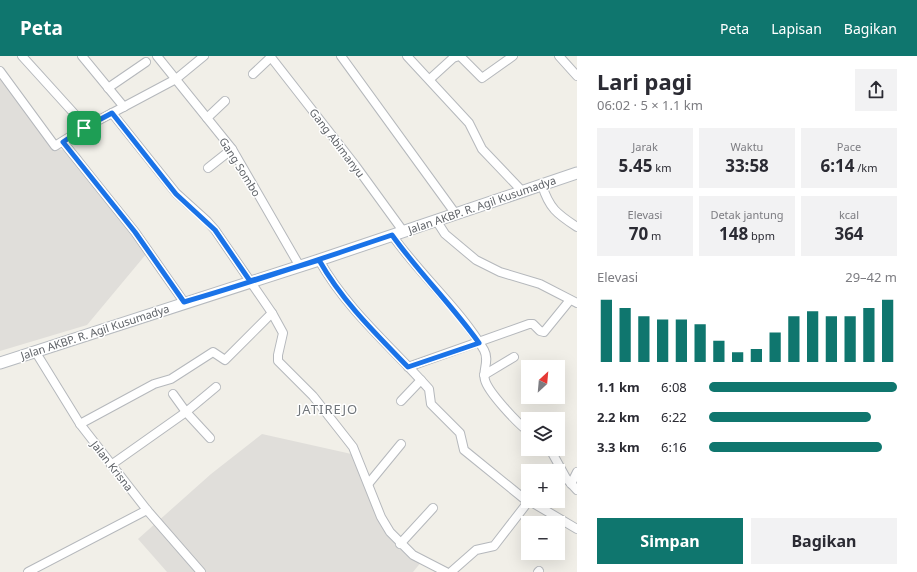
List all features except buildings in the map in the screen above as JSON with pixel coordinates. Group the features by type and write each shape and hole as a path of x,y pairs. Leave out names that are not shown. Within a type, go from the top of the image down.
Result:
{"main road":[{"name":"Jalan AKBP. R. Agil Kusumadya","path":"0,363 184,302 319,260 577,173"}],"street":[{"path":"22,56 80,120 84,128"},
{"path":"82,56 124,106"},
{"name":"Gang Sombo","path":"157,56 232,149 299,266"},
{"path":"0,72 55,146 84,128 176,79 204,56"},
{"path":"341,56 455,214"},
{"path":"407,56 473,127 482,149 523,192"},
{"path":"430,79 453,58 460,56 482,78 513,56"},
{"path":"559,56 577,76"},
{"path":"253,74 270,57"},
{"name":"Gang Abimanyu","path":"270,57 355,165 398,233 411,262 461,319 479,343 486,356 484,375"},
{"path":"108,88 146,62"},
{"path":"207,118 225,101"},
{"path":"112,113 176,194 215,230 272,313 282,333 278,361 313,396 348,438 358,455 385,525 400,544 412,555 446,572"},
{"path":"63,142 135,232 184,302"},
{"path":"208,168 232,149"},
{"path":"542,185 546,198 553,209 577,227"},
{"path":"408,367 529,324 533,324 540,331 544,332 574,302 540,284 500,272 476,260 445,234 436,220"},
{"path":"319,260 331,282 345,300 429,389 430,400 434,408 460,433 464,450 521,496"},
{"path":"80,424 154,384 170,379 213,352 225,360 272,313"},
{"name":"Jalan Krisna","path":"35,351 80,424 147,510 201,572"},
{"path":"514,357 484,375 489,390 521,425"},
{"path":"402,401 421,380"},
{"path":"111,465 186,412 216,388"},
{"path":"173,394 186,412 210,438"},
{"path":"369,483 401,444"},
{"path":"554,456 571,484 577,490"},
{"path":"571,484 577,472"},
{"path":"400,544 433,508"},
{"path":"451,572 476,550 494,546 523,508"},
{"path":"543,508 577,528"},
{"path":"28,572 147,510"}],"shaded area":[{"path":"0,73 53,148 79,153 147,253 87,325 0,351"},
{"path":"262,434 356,455 384,526 422,561 413,572 167,572 138,539 211,474"}],"district":[{"name":"JATIREJO","path":"328,409"}],"route":[{"path":"84,128 63,142 72,151 148,249 184,302 319,260 392,235 411,262 461,319 479,343 408,367 345,300 331,282 319,260 250,281 215,230 176,194 132,141 112,113 84,128"}]}
